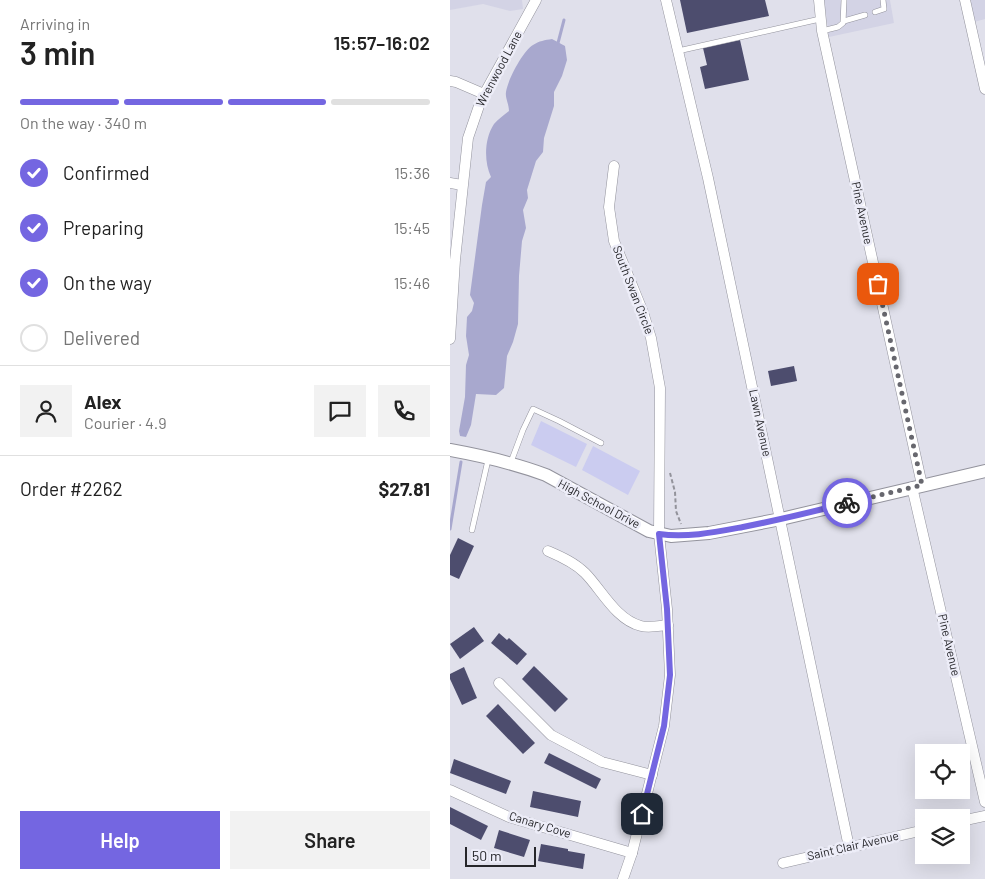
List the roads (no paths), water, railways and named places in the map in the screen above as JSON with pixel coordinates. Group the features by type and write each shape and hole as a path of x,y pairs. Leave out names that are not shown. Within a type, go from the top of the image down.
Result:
{"street":[{"name":"Wrenwood Lane","path":"450,339 452,260 468,138 484,94 536,0"},
{"name":"Lawn Avenue","path":"666,0 708,178 849,847"},
{"name":"Pine Avenue","path":"819,0 822,31 985,802"},
{"path":"965,0 985,89"},
{"path":"450,81 484,94"},
{"name":"South Swan Circle","path":"614,166 610,192 610,223 614,241 643,312 655,356 660,388 659,534 668,625 669,683 664,726 632,853 623,879"},
{"path":"450,183 462,185"},
{"name":"High School Drive","path":"450,450 510,462 546,476 649,531 671,536 708,533 780,520 985,471"},
{"path":"548,551 583,571 628,620 640,626 668,625"},
{"path":"499,683 551,735 602,762 652,776"},
{"name":"Canary Cove","path":"450,790 509,817 632,853"},
{"path":"970,819 985,816"},
{"name":"Saint Clair Avenue","path":"783,863 915,832"}],"lane":[{"path":"844,0 844,21"},
{"path":"875,12 884,9 883,0"},
{"path":"822,31 838,27 844,21 865,15"},
{"path":"678,50 820,20"},
{"path":"510,462 533,409 601,444"},
{"path":"472,530 489,457"}],"waterway":[{"path":"558,43 564,20"},
{"path":"450,529 461,462"}]}
